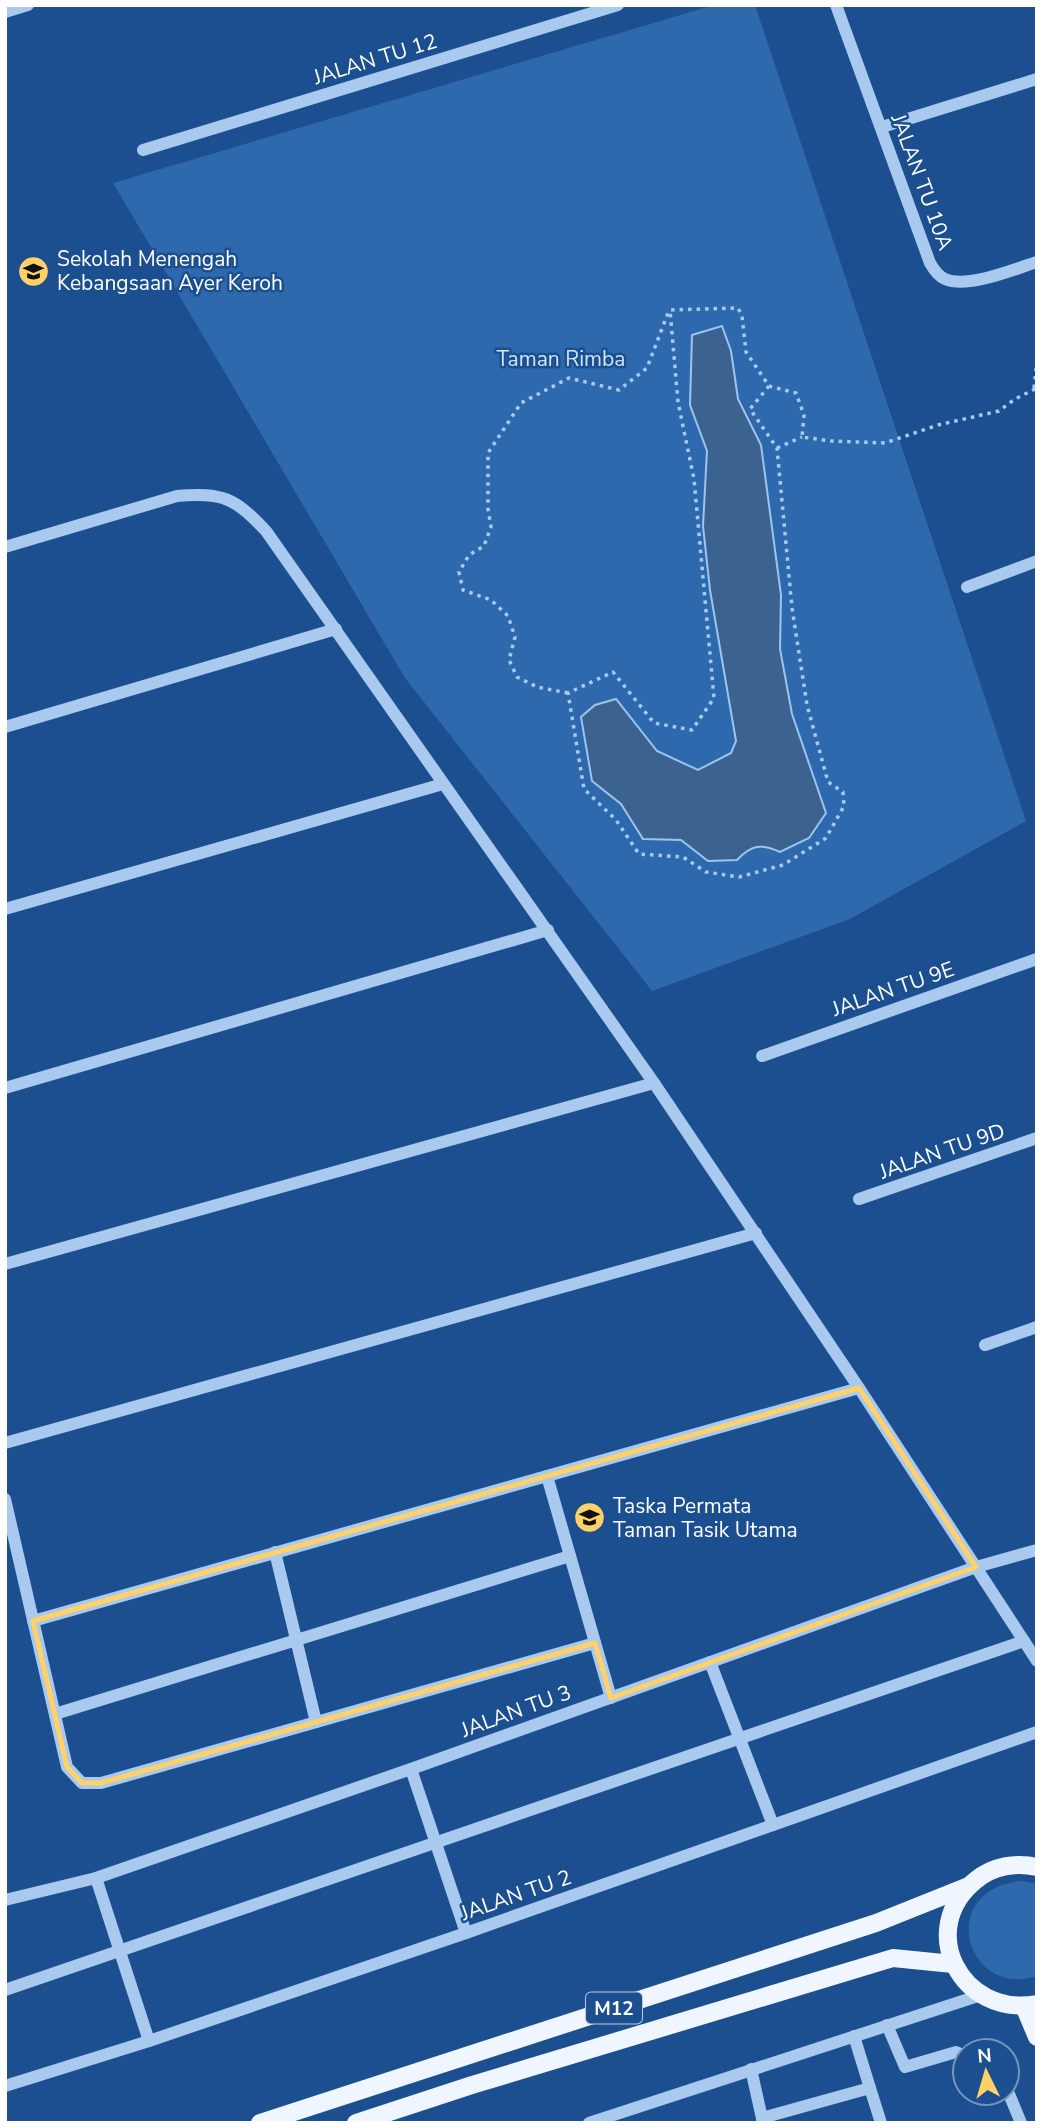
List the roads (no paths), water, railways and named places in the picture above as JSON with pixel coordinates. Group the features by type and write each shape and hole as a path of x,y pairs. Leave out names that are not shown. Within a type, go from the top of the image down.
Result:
{"main road":[{"name":"M12","path":"260,2123 862,1928 966,1887 983,1874 1003,1866 1025,1864 1037,1867"},
{"path":"966,1887 954,1904 948,1924 948,1944 953,1964 964,1982 981,1995 1001,2004 1030,2005 1037,2038"},
{"name":"M12","path":"356,2123 472,2085 892,1958 953,1964"}],"street":[{"path":"5,12 28,5"},
{"name":"JALAN TU 12","path":"143,150 618,5"},
{"name":"JALAN TU 10A","path":"836,5 930,263 937,273 946,279 960,282 1037,262"},
{"path":"881,127 1037,79"},
{"path":"5,547 177,496 204,494 228,499 248,512 266,531 654,1083 859,1388 1037,1661"},
{"path":"967,587 1037,561"},
{"path":"5,727 336,629"},
{"path":"5,909 443,784"},
{"path":"5,1088 548,930"},
{"name":"JALAN TU 9E","path":"762,1056 1037,958"},
{"path":"5,1264 654,1083"},
{"name":"JALAN TU 9D","path":"859,1199 1037,1138"},
{"path":"5,1443 756,1233"},
{"path":"985,1345 1037,1327"},
{"path":"33,1621 859,1388"},
{"path":"547,1476 611,1698"},
{"path":"5,1499 11,1552 33,1621 67,1767 82,1783 101,1783 595,1643"},
{"name":"JALAN TU 3","path":"5,1900 96,1878 411,1769 976,1567 1037,1550"},
{"path":"275,1552 316,1722"},
{"path":"55,1714 570,1556"},
{"path":"5,1990 1024,1641"},
{"path":"710,1662 773,1825"},
{"name":"JALAN TU 2","path":"5,2086 149,2041 466,1933 1037,1732"},
{"path":"411,1769 466,1933"},
{"path":"96,1878 149,2041"},
{"path":"589,2123 981,1995"},
{"path":"887,2025 905,2067 951,2053"},
{"path":"854,2036 881,2123"},
{"path":"751,2069 762,2120 870,2088"}],"place":[{"name":"Sekolah Menengah Kebangsaan Ayer Keroh","path":"34,271"},
{"name":"Taska Permata Taman Tasik Utama","path":"590,1518"}],"park label":[{"name":"Taman Rimba","path":"561,359"}]}
